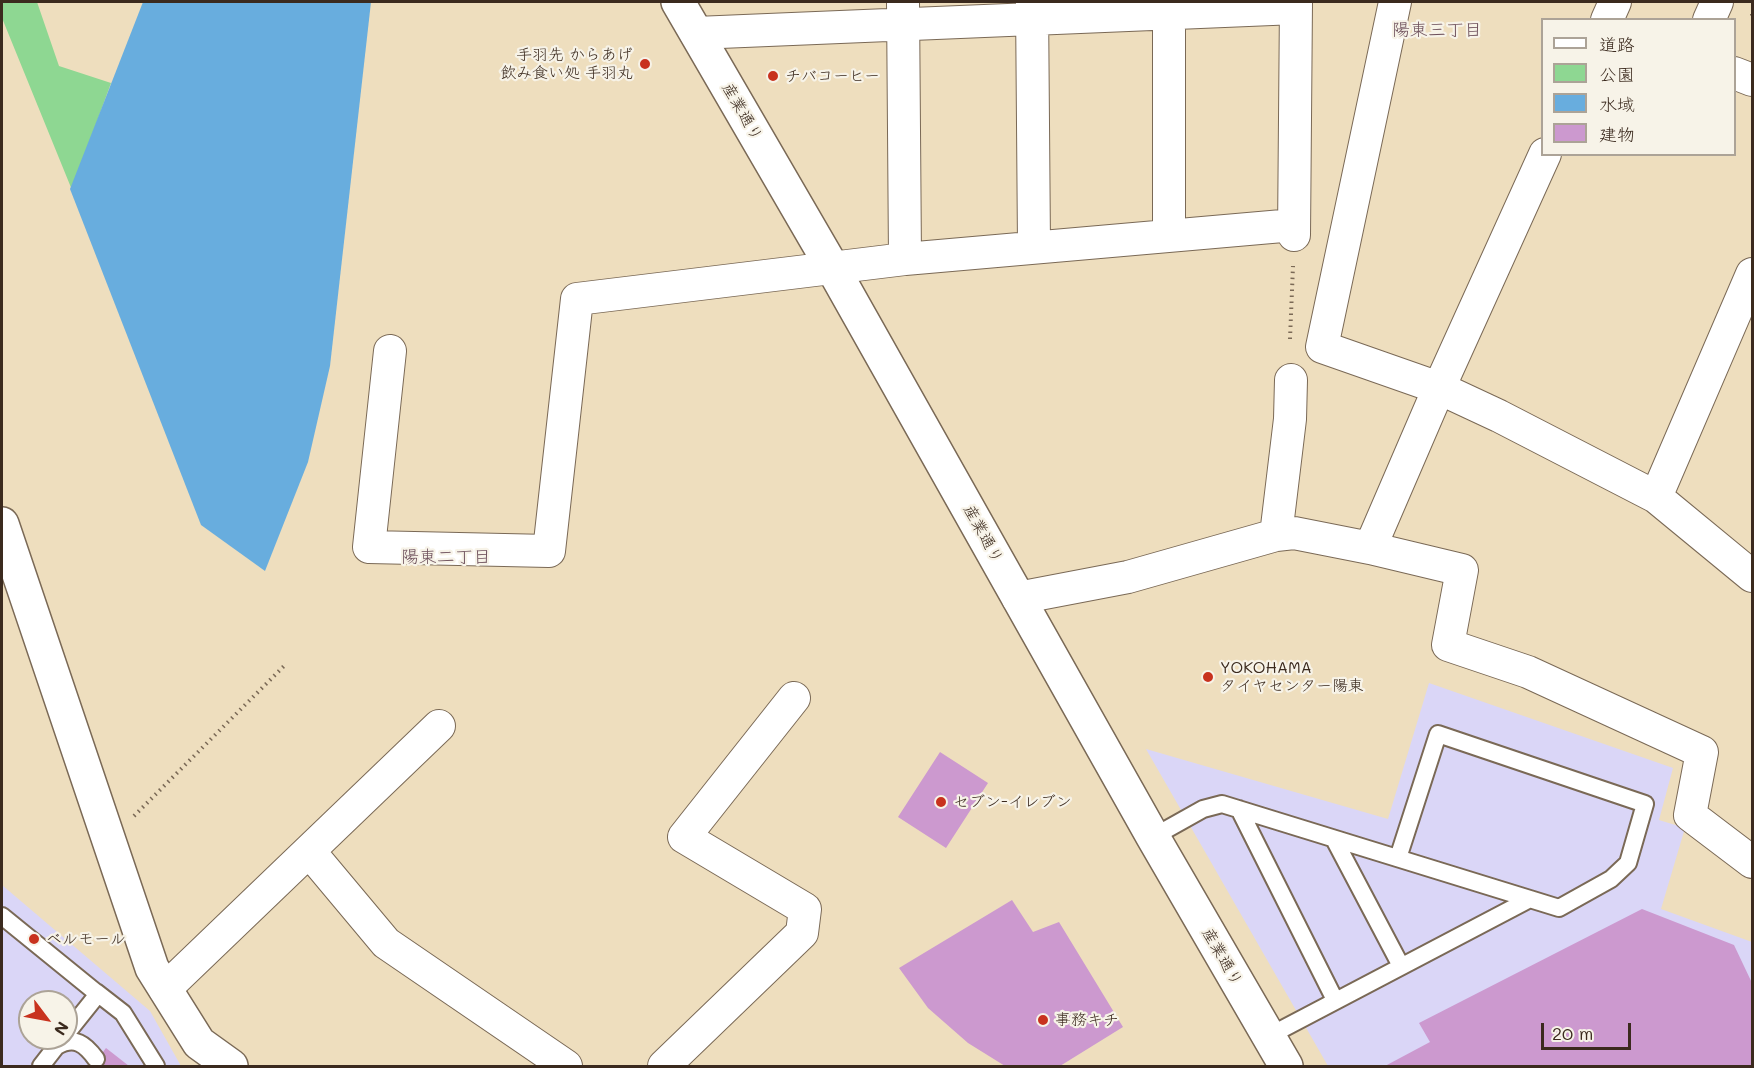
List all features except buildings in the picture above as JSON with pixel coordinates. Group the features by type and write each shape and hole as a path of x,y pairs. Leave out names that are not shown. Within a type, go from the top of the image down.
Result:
{"street":[{"name":"産業通り","path":"678,2 832,267 1153,837 1286,1066"},
{"path":"1395,2 1322,347 1439,388 1656,496 1752,576"},
{"path":"1608,18 1615,2"},
{"path":"1710,18 1717,2"},
{"path":"390,351 369,547 549,552 577,299 832,267 1035,246 1169,234 1294,230 1296,5 764,15 696,33"},
{"path":"1169,7 1169,234"},
{"path":"1032,10 1035,246"},
{"path":"903,12 905,259"},
{"path":"1736,74 1752,80"},
{"path":"1370,548 1439,388 1544,156"},
{"path":"1656,496 1752,274"},
{"path":"1276,535 1290,418 1291,380"},
{"path":"2,524 8,572 107,837 152,968 199,1043 231,1066"},
{"path":"1018,598 1128,577 1276,535 1294,533 1462,570 1448,645 1528,672 1702,753 1690,815 1752,862"},
{"path":"664,1066 802,933 805,909 684,837 794,698"},
{"path":"165,989 439,726"},
{"path":"309,851 386,943 566,1066"}],"lane":[{"path":"1153,837 1203,809 1222,804 1559,908 1611,879 1628,863 1645,804 1438,734 1398,858"},
{"path":"1239,809 1335,1000"},
{"path":"1334,839 1401,966"},
{"path":"1269,1036 1530,899"},
{"path":"2,916 123,1013 156,1066"},
{"path":"78,1020 98,994 96,992"},
{"path":"78,1041 96,1059"},
{"path":"40,1066 54,1050"}],"path":[{"path":"1291,380 1289,346 1294,230"},
{"path":"107,837 141,810 284,666"}],"shaded area":[{"path":"1429,683 1673,768 1659,820 1685,828 1661,909 1752,942 1752,1066 1328,1066 1146,749 1388,819"},
{"name":"ベルモール","path":"2,885 150,1011 181,1066 2,1066"}],"green space":[{"path":"2,2 37,2 59,66 111,83 72,190 2,18"}],"water":[{"path":"143,2 371,2 330,366 308,462 265,571 201,525 70,189"}],"place":[{"name":"手羽先 からあげ 飲み食い処 手羽丸","path":"645,64"},
{"name":"チバコーヒー","path":"773,76"},
{"name":"YOKOHAMA タイヤセンター陽東","path":"1208,677"},
{"name":"セブン-イレブン","path":"941,802"},
{"name":"ベルモール","path":"34,939"},
{"name":"事務キチ","path":"1043,1020"}],"district":[{"name":"陽東三丁目","path":"1437,30"},
{"name":"陽東二丁目","path":"446,557"}]}
